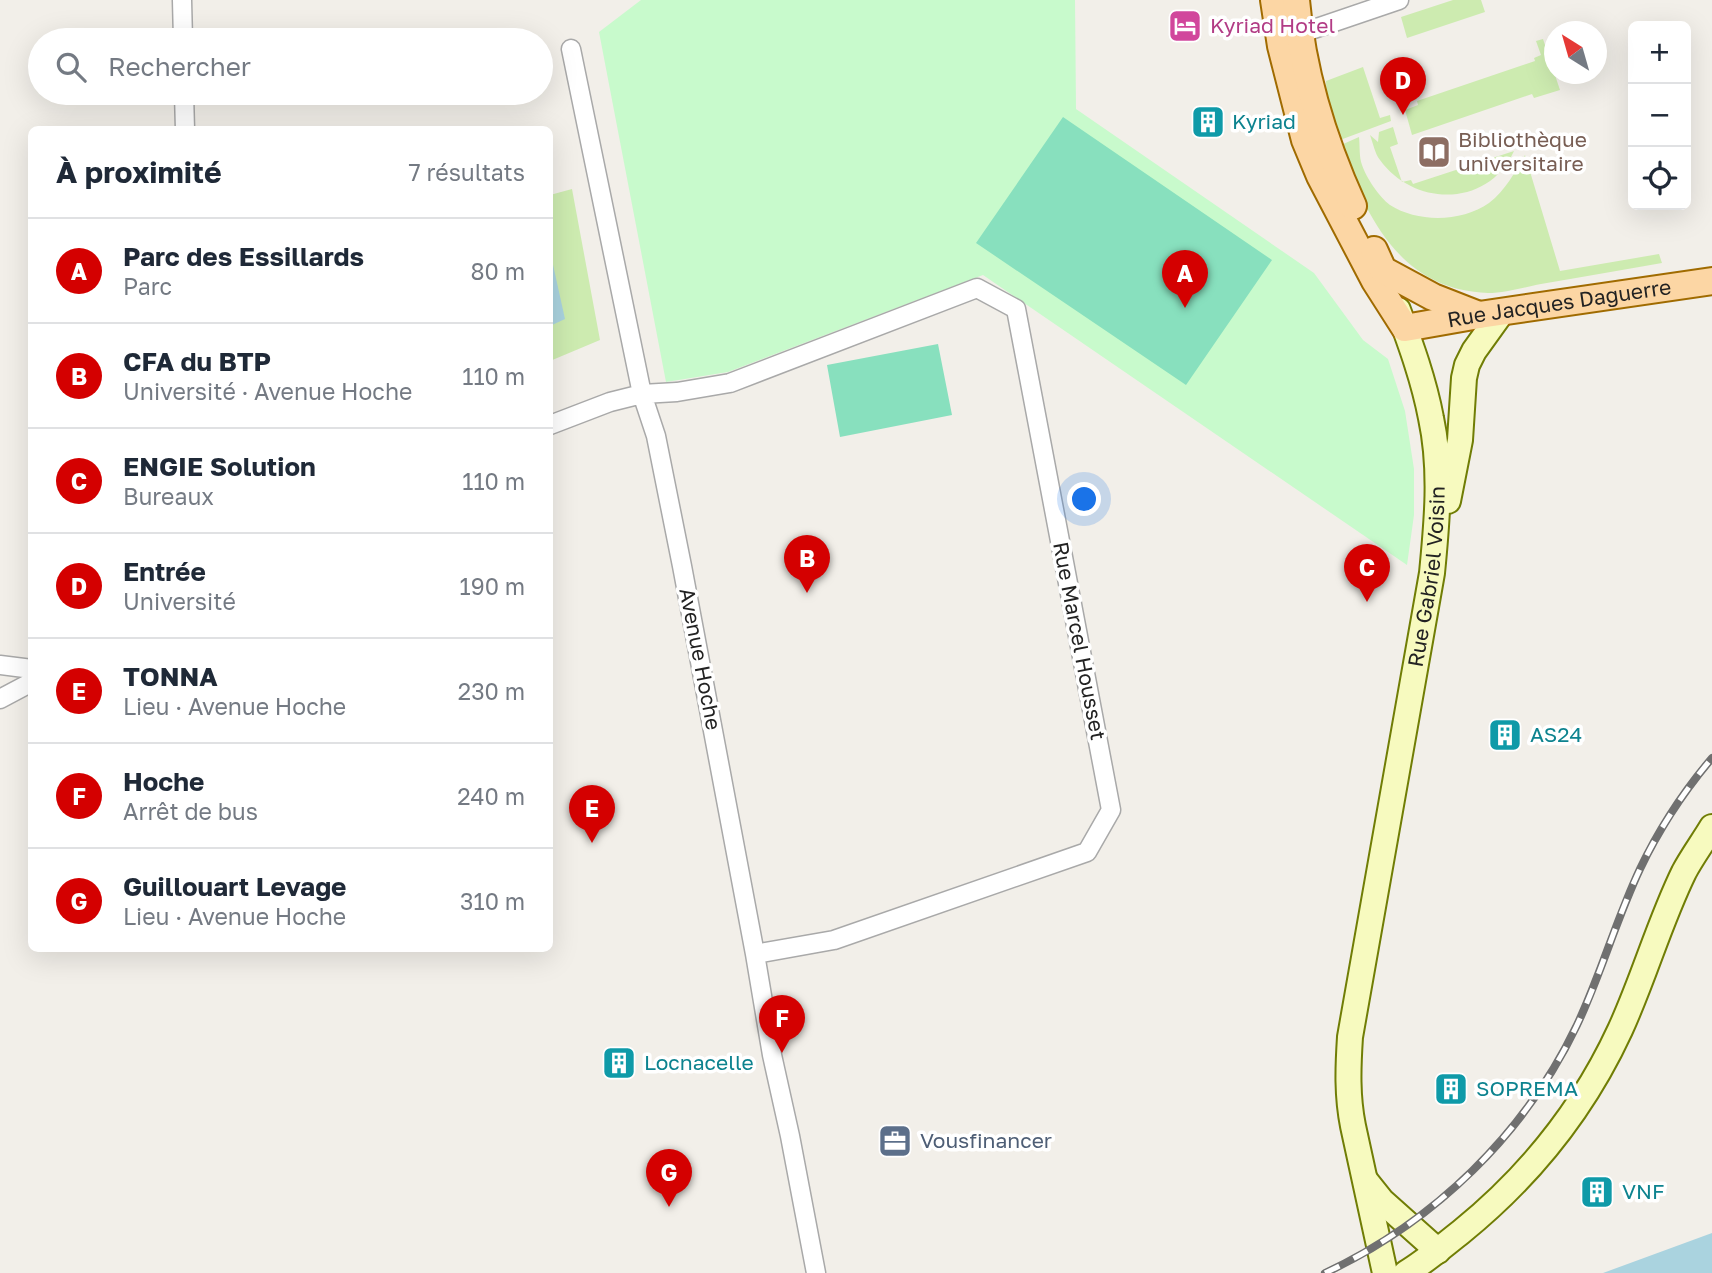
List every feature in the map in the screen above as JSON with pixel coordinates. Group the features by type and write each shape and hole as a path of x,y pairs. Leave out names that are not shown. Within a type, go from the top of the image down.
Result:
{"main road":[{"name":"Rue Gabriel Voisin","path":"1274,0 1281,46 1305,140 1320,176 1375,281 1405,328"},
{"path":"1296,0 1299,34 1311,90 1328,145 1344,187 1383,270 1433,297 1490,314"},
{"name":"Rue Jacques Daguerre","path":"1405,328 1712,281"}],"street":[{"path":"182,0 183,28"},
{"path":"1299,34 1399,0"},
{"name":"Avenue Hoche","path":"571,49 642,394 656,436 772,1055 816,1273"},
{"path":"184,105 185,126"},
{"path":"1383,270 1405,328"},
{"name":"Rue Marcel Housset","path":"642,394 677,392 730,383 977,288 1016,309 1111,810 1087,852 834,940 755,954"},
{"path":"1432,573 1460,440 1467,365 1490,314"},
{"name":"Rue Gabriel Voisin","path":"1385,1273 1349,1104 1350,1037 1432,573 1438,498 1434,441 1425,393 1405,328"},
{"path":"553,424 610,402 642,394"},
{"path":"0,665 28,668"},
{"path":"0,699 28,684"},
{"path":"1406,1273 1438,1251 1499,1201 1528,1172 1585,1097 1620,1029 1685,870 1712,827"},
{"name":"Rue Gabriel Voisin","path":"1365,1180 1382,1201 1438,1251"}],"green space":[{"path":"641,0 1075,0 1076,109 1314,273 1363,340 1388,359 1405,411 1414,469 1414,515 1407,565 983,275 728,372 666,382 599,32"},
{"path":"1453,0 1481,0 1485,12 1407,38 1401,17"},
{"path":"1543,39 1544,42 1544,84 1558,84 1560,90 1534,98 1532,94 1412,135 1405,110 1418,105 1417,101 1535,61 1534,58 1541,55 1536,41"},
{"path":"1363,67 1380,118 1390,115 1391,121 1340,140 1327,104 1326,81"},
{"path":"1063,117 1272,260 1186,385 976,243"},
{"path":"1393,127 1398,144 1390,147 1401,180 1378,158 1370,135 1378,142 1379,132"},
{"path":"1359,137 1361,162 1370,181 1390,205 1401,211 1440,218 1478,209 1500,193 1525,155 1560,271 1659,254 1662,263 1495,293 1458,289 1432,279 1410,264 1391,245 1362,199 1341,145"},
{"path":"1514,151 1502,169 1487,183 1470,191 1451,195 1431,193 1404,182 1411,180 1413,184"},
{"path":"572,189 600,340 553,360 553,194"},
{"path":"938,344 952,415 840,437 827,365"}],"water":[{"path":"553,265 565,319 553,325"},
{"path":"1712,1233 1712,1273 1603,1273"}],"railway":[{"path":"1325,1273 1365,1252 1439,1201 1503,1138 1531,1103 1556,1065 1577,1025 1647,854 1673,811 1712,758"}],"place":[{"name":"Kyriad Hotel","path":"1185,26"},
{"name":"Entrée","path":"1403,115"},
{"name":"Kyriad","path":"1208,122"},
{"name":"Bibliothèque universitaire","path":"1434,152"},
{"name":"Parc des Essillards","path":"1185,308"},
{"name":"CFA du BTP","path":"807,593"},
{"name":"ENGIE Solution","path":"1367,602"},
{"name":"AS24","path":"1505,735"},
{"name":"TONNA","path":"592,843"},
{"name":"Hoche","path":"782,1053"},
{"name":"Locnacelle","path":"619,1063"},
{"name":"SOPREMA","path":"1451,1089"},
{"name":"Vousfinancer","path":"895,1141"},
{"name":"VNF","path":"1597,1192"},
{"name":"Guillouart Levage","path":"669,1207"}]}
